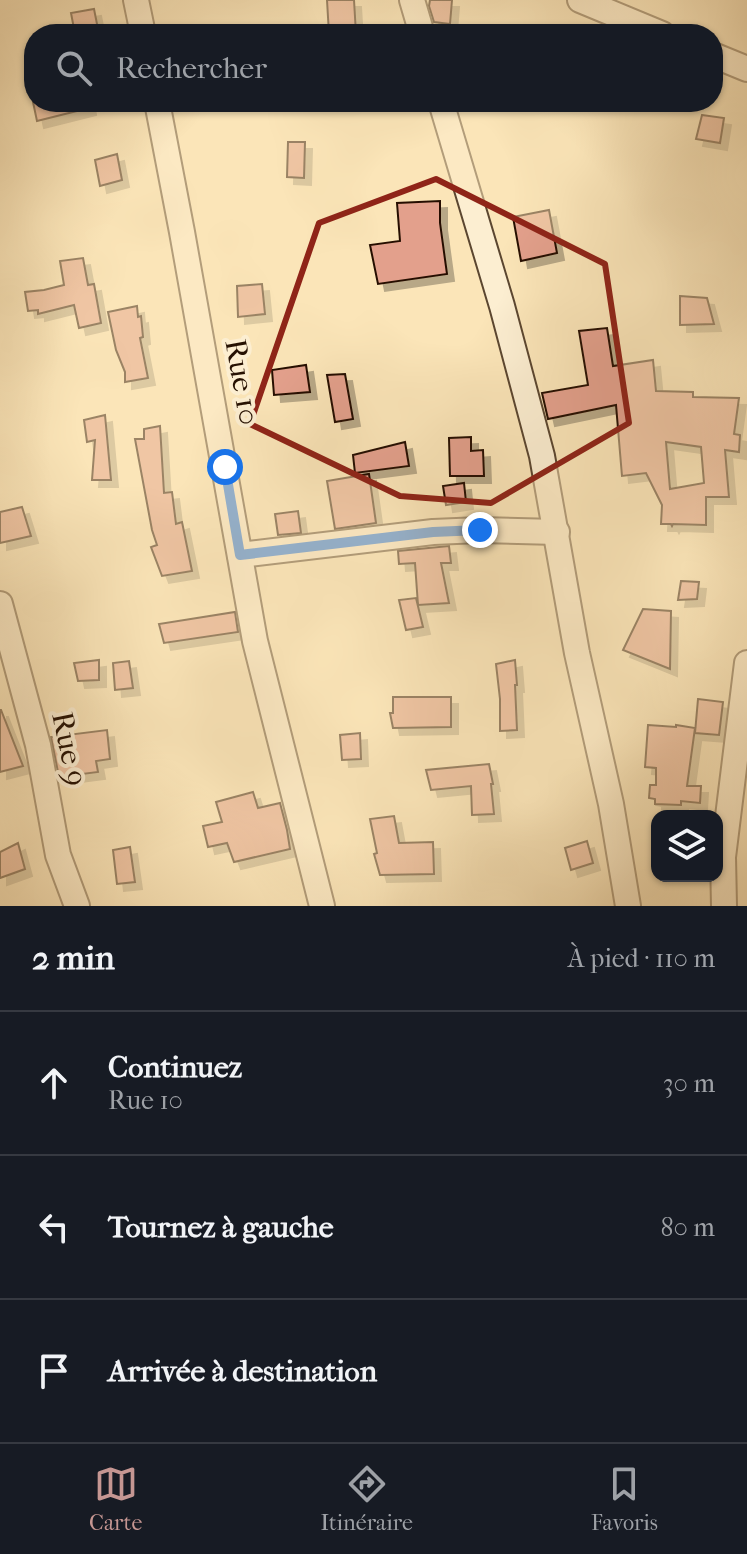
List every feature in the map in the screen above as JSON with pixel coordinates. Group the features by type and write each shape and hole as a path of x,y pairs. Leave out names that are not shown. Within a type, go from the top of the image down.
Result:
{"street":[{"path":"136,0 141,24"},
{"path":"412,0 419,24"},
{"path":"580,0 638,24"},
{"path":"723,59 747,69"},
{"name":"Rue 10","path":"159,112 255,641 322,906"},
{"path":"444,112 542,456 577,653 611,804 628,906"},
{"path":"240,555 433,532 557,532"},
{"name":"Rue 9","path":"0,604 38,745 58,855 77,906"},
{"path":"724,906 723,857 746,678"}],"highlighted area":[{"path":"436,179 605,264 629,423 491,503 400,496 250,424 319,223"}],"building":[{"path":"327,0 354,0 355,24 328,24"},
{"path":"430,0 452,0 450,24 434,22"},
{"path":"94,9 97,24 73,24 71,13"},
{"path":"35,112 73,112 37,121"},
{"path":"702,115 724,118 720,143 696,139"},
{"path":"288,142 305,142 304,178 287,177"},
{"path":"117,154 122,180 100,186 95,160"},
{"path":"440,201 447,274 378,284 370,245 400,241 397,203"},
{"path":"549,210 557,253 521,261 513,217"},
{"path":"83,258 88,285 94,284 101,323 79,328 74,305 38,314 38,310 28,311 25,292 64,285 60,261"},
{"path":"262,284 265,314 238,317 237,286"},
{"path":"680,296 707,298 714,324 680,325"},
{"path":"137,306 138,317 141,316 143,337 140,338 148,378 125,382 108,312"},
{"path":"607,328 613,366 653,360 656,391 693,392 693,397 739,398 734,434 740,435 739,452 725,450 729,497 706,497 706,525 661,524 662,505 646,473 622,476 616,405 548,419 542,393 588,385 579,331","holes":["666,442 701,447 704,483 670,489"]},
{"path":"306,365 310,392 274,395 272,370"},
{"path":"345,374 353,419 335,422 327,375"},
{"path":"105,415 111,480 92,480 95,440 87,442 84,420"},
{"path":"160,426 164,493 172,492 176,524 182,522 192,571 162,576 151,547 157,545 135,439 144,439 144,429"},
{"path":"471,437 471,451 483,450 484,476 450,476 449,438"},
{"path":"405,442 409,466 355,473 353,455"},
{"path":"369,474 376,523 335,529 327,481"},
{"path":"464,483 466,502 446,505 443,486"},
{"path":"22,507 31,536 0,543 0,512"},
{"path":"298,511 301,533 278,535 275,514"},
{"path":"449,546 451,563 441,563 449,603 418,605 415,563 399,564 398,551"},
{"path":"681,581 699,582 697,599 678,600"},
{"path":"416,598 423,627 406,630 399,600"},
{"path":"643,609 671,611 670,669 623,650"},
{"path":"235,612 238,632 164,643 159,624"},
{"path":"99,660 99,680 78,681 74,663"},
{"path":"515,660 517,730 500,731 496,664"},
{"path":"129,661 133,688 115,690 113,663"},
{"path":"393,697 451,697 451,727 393,728 390,713 393,713"},
{"path":"698,699 723,702 719,735 695,733"},
{"path":"0,710 23,766 0,772"},
{"path":"648,725 695,728 687,786 701,786 700,803 681,801 681,805 655,804 655,799 649,798 650,785 656,785 656,768 645,767"},
{"path":"107,730 110,759 96,761 98,772 59,777 51,737"},
{"path":"360,733 361,759 342,760 340,735"},
{"path":"489,764 494,814 472,815 471,786 431,790 426,770"},
{"path":"253,792 258,808 280,803 290,849 234,862 227,843 208,847 203,826 222,822 216,802"},
{"path":"394,816 399,843 433,842 434,874 380,875 370,819"},
{"path":"587,841 593,863 571,870 565,848"},
{"path":"18,843 25,869 0,878 0,852"},
{"path":"130,847 135,882 117,884 113,850"}],"route":[{"path":"225,467 240,555 433,532 480,530"}]}
